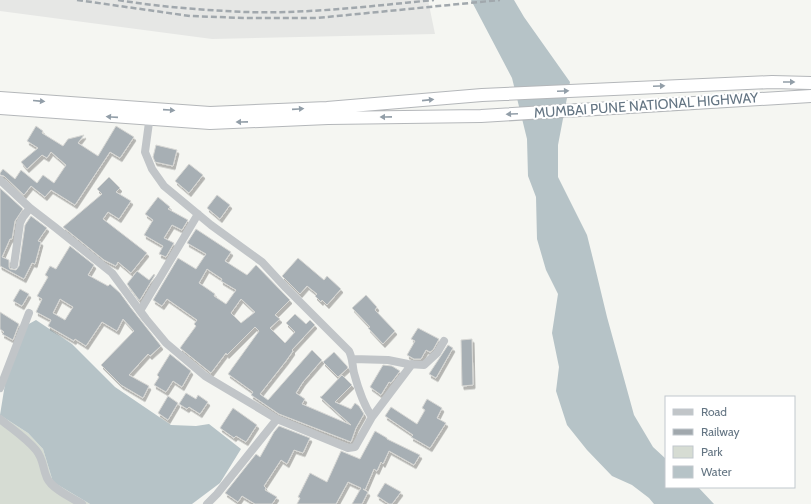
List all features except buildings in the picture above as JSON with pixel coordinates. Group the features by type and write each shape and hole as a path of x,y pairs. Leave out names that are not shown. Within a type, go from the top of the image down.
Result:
{"highway":[{"name":"MUMBAI PUNE NATIONAL HIGHWAY","path":"150,114 254,112 396,103 482,95 620,88 772,82 811,83"},
{"name":"MUMBAI PUNE NATIONAL HIGHWAY","path":"150,114 210,123 328,118 481,116 811,96"},
{"path":"0,98 150,114"},
{"path":"0,108 150,114"}],"street":[{"path":"150,114 145,152 152,169 164,186 198,214 262,262 349,351 353,359 353,371 361,396 372,417"},
{"path":"0,180 30,208 112,273 166,343 205,376 277,419 348,448 355,447 372,417 412,364"},
{"path":"14,265 20,223 30,208"},
{"path":"140,311 198,214"},
{"path":"0,388 29,313"},
{"path":"353,359 388,360 424,365 437,353 444,341"},
{"path":"0,419 35,448 42,457 50,483 82,504"},
{"path":"207,504 217,494 277,419"}],"shaded area":[{"path":"0,0 428,0 435,34 212,39 0,11"}],"green space":[{"path":"0,415 28,433 43,449 53,482 90,504 0,504"}],"water":[{"path":"471,0 514,0 524,17 570,82 558,145 558,177 587,235 607,317 634,415 653,447 665,458 665,488 699,488 714,504 654,504 649,498 632,485 612,476 587,450 567,425 556,391 559,367 552,333 558,294 546,270 537,239 536,197 528,176 527,139 512,78"},
{"path":"36,320 72,344 115,387 171,425 196,426 209,424 241,449 220,483 192,504 90,504 53,482 43,449 28,433 0,415 5,384 27,325"}],"railway":[{"path":"77,0 190,16 245,18 317,18 500,0"},
{"path":"118,0 150,5 245,12 292,12 340,9 434,0"}]}
